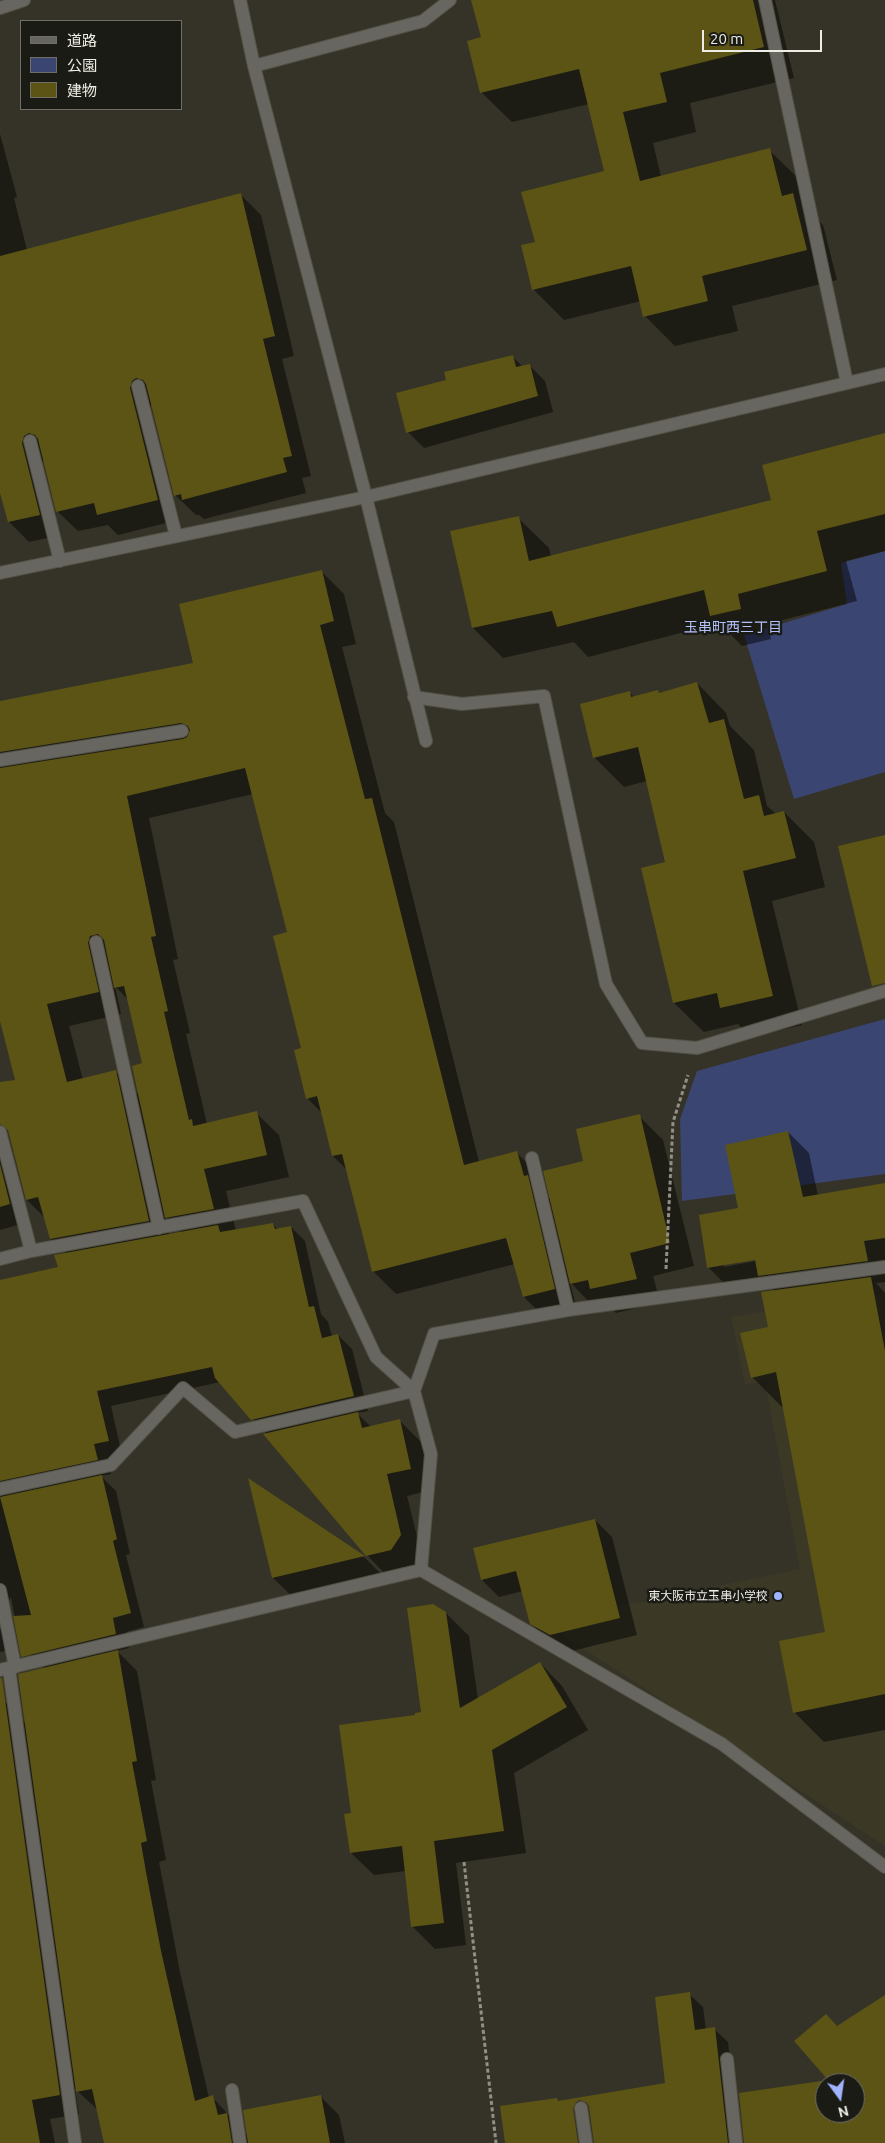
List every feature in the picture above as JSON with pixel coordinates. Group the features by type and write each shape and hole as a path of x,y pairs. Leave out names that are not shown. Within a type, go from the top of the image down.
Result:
{"street":[{"path":"0,8 24,0"},
{"path":"240,0 254,66 366,496 426,741"},
{"path":"254,66 423,21 450,0"},
{"path":"765,0 847,383"},
{"path":"0,573 366,496 885,374"},
{"path":"138,386 176,536"},
{"path":"30,441 60,561"},
{"path":"414,697 462,704 544,696 606,984 642,1043 697,1048 885,991"},
{"path":"0,760 182,731"},
{"path":"96,942 158,1228"},
{"path":"0,1132 31,1251"},
{"path":"532,1158 568,1310"},
{"path":"0,1259 31,1251 304,1201 376,1357 414,1391 431,1454 420,1570"},
{"path":"414,1391 434,1334 568,1310 885,1267"},
{"path":"0,1489 111,1464 183,1388 235,1432 414,1391"},
{"path":"8,1669 420,1570 722,1744 885,1867"},
{"path":"0,1590 8,1669 75,2143"},
{"path":"727,2059 736,2143"},
{"path":"232,2090 240,2143"},
{"path":"581,2108 586,2143"}],"path":[{"path":"664,1297 673,1122 697,1048"},
{"path":"464,1862 496,2143"}],"shaded area":[{"name":"東大阪市立玉串小学校","path":"885,1293 885,1846 543,1622 800,1569 765,1382 745,1384 731,1317"}],"green space":[{"path":"885,551 885,772 794,799 744,635 847,604 841,563"},
{"path":"885,1019 885,1174 682,1201 680,1119 697,1071"}],"building":[{"path":"471,0 753,0 764,47 660,73 667,102 623,112 640,181 770,148 782,196 793,193 807,250 702,276 708,301 643,317 631,266 532,290 521,245 535,242 521,192 604,171 579,69 480,93 467,41 481,37"},
{"path":"241,193 275,336 263,339 292,456 283,458 287,472 182,500 181,494 174,496 146,384 143,380 136,378 132,381 130,388 158,500 97,515 94,503 56,512 38,439 35,435 29,433 24,436 22,443 40,515 8,522 0,493 0,256"},
{"path":"513,355 516,367 530,364 538,396 406,433 396,393 446,380 444,372"},
{"path":"885,433 885,514 817,531 827,571 738,594 741,609 710,616 704,590 557,627 552,611 472,628 450,531 519,516 529,561 771,500 762,465"},
{"path":"322,570 334,621 320,625 365,799 372,798 464,1165 517,1151 524,1176 528,1175 555,1289 523,1297 506,1238 372,1272 342,1154 332,1156 317,1096 306,1099 294,1050 301,1048 273,936 287,932 245,768 127,796 156,936 151,937 168,1011 164,1012 189,1120 192,1119 193,1126 257,1111 267,1155 204,1169 214,1209 165,1218 132,1066 142,1063 124,986 114,988 104,940 98,934 90,936 88,943 99,992 47,1004 67,1082 116,1070 149,1221 50,1239 38,1197 26,1200 8,1130 0,1124 0,1082 15,1080 0,1021 0,768 183,739 187,737 190,730 188,726 181,723 0,752 0,701 193,663 179,604"},
{"path":"697,682 709,723 724,719 744,799 759,795 764,816 784,811 796,858 743,871 773,996 720,1008 717,993 673,1003 641,868 665,862 638,747 593,758 580,704 630,691 631,697 658,690 659,693"},
{"path":"885,835 885,983 872,986 838,846"},
{"path":"640,1114 670,1243 630,1253 637,1279 590,1289 588,1280 570,1284 543,1171 583,1161 576,1129"},
{"path":"788,1131 803,1197 885,1183 885,1238 864,1241 868,1261 758,1276 755,1260 707,1268 699,1215 738,1208 725,1145"},
{"path":"0,1164 10,1204 0,1207"},
{"path":"273,1223 275,1229 291,1226 309,1307 314,1306 322,1338 338,1334 354,1396 251,1420 215,1378 212,1367 97,1391 109,1441 94,1444 98,1460 0,1481 0,1280 58,1267 54,1255 218,1225 220,1232"},
{"path":"871,1277 885,1351 885,1694 793,1713 779,1641 825,1632 776,1372 751,1378 740,1333 768,1327 761,1292"},
{"path":"358,1412 362,1428 400,1419 411,1469 387,1474 401,1535 391,1550 366,1556 263,1434"},
{"path":"102,1475 117,1539 113,1541 131,1613 113,1618 116,1634 21,1657 13,1616 31,1615 0,1497"},
{"path":"248,1478 365,1556 272,1578"},
{"path":"595,1519 620,1618 550,1635 530,1624 516,1571 481,1580 473,1548"},
{"path":"433,1604 446,1612 460,1708 540,1662 567,1707 492,1750 504,1831 434,1841 444,1923 411,1927 402,1846 350,1853 344,1814 351,1813 339,1725 415,1715 415,1713 421,1712 407,1608"},
{"path":"118,1650 137,1761 132,1762 147,1841 141,1843 161,1951 195,2101 213,2095 218,2115 227,2113 232,2143 104,2143 92,2089 76,2092 18,1674"},
{"path":"0,1678 2,1678 60,2095 32,2100 40,2143 0,2143"},
{"path":"690,1992 695,2030 715,2027 728,2143 594,2143 589,2106 580,2100 576,2102 573,2109 578,2143 505,2143 500,2106 557,2098 558,2101 665,2083 655,1997"},
{"path":"885,1995 885,2143 744,2143 739,2093 815,2082 815,2123 865,2123 865,2073 822,2073 794,2041 826,2014 837,2026"},
{"path":"321,2095 330,2143 248,2143 243,2110"}],"place":[{"name":"東大阪市立玉串小学校","path":"778,1596"}],"district":[{"name":"玉串町西三丁目","path":"733,627"}]}
